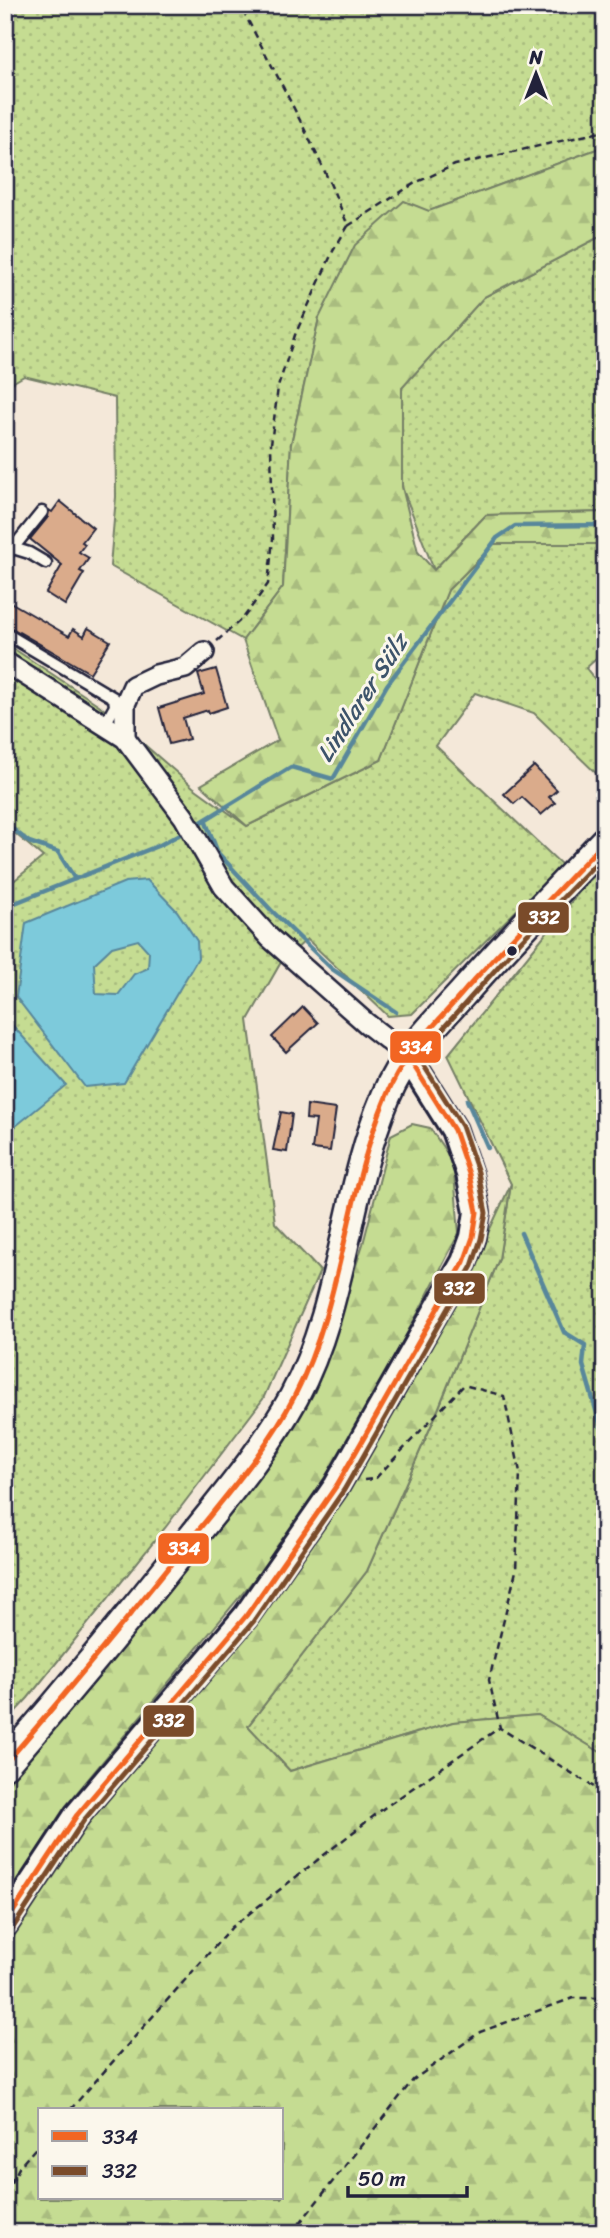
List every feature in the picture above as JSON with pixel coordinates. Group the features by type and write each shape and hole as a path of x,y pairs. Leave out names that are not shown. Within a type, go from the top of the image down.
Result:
{"main road":[{"path":"5,1764 160,1578 257,1456 294,1395 315,1345 331,1295 364,1163 386,1096 407,1055 513,936 605,841"}],"street":[{"path":"125,738 125,704 133,686 156,675 186,668 204,653"},
{"path":"5,662 125,738 184,817 224,887 271,938 366,1023 407,1055 454,1130 477,1212 464,1262 337,1485 246,1616 77,1815 5,1924"}],"lane":[{"path":"9,552 42,512"},
{"path":"9,552 29,553 46,563"},
{"path":"5,633 114,698 115,706 104,726"}],"path":[{"path":"240,5 310,138 348,226"},
{"path":"204,653 244,617 268,584 273,539 271,444 278,387 295,335 333,251 348,226 415,183 455,165 605,131"},
{"path":"337,1485 375,1479 464,1385 504,1396 520,1472 516,1572 489,1680 500,1728 605,1794"},
{"path":"71,2108 232,1927 384,1808 500,1728"},
{"path":"292,2233 413,2080 480,2032 573,1998 605,1998"},
{"path":"5,2194 20,2166 38,2145"}],"green space":[{"path":"5,5 605,5 605,146 429,211 319,318 291,444 283,587 243,640 110,566 116,497 115,398 24,376 5,387"},
{"path":"605,146 605,234 484,297 402,388 402,487 418,552 434,570 486,515 605,512 605,544 494,544 448,590 381,760 247,826 201,785 278,740 243,640 283,587 291,444 319,318 355,245 404,201 429,211"},
{"path":"605,234 605,512 486,515 434,570 402,487 402,387 484,297"},
{"path":"494,544 605,544 605,651 586,668 605,692 605,782 534,713 475,693 436,746 562,865 412,1014 388,1016 307,939 280,964 248,1020 275,1223 320,1271 263,1399 165,1528 5,1723 5,888 43,857 5,825 5,643 99,705 193,787 247,826 381,760 448,590"},
{"path":"605,865 605,1755 538,1715 453,1722 290,1771 248,1726 367,1571 435,1417 499,1259 511,1184 448,1055 584,886"},
{"path":"412,1124 430,1128 453,1162 459,1233 418,1313 352,1435 276,1553 65,1807 5,1901 5,1787 279,1452 315,1391 363,1244 391,1135"},
{"path":"511,1184 499,1259 435,1417 367,1571 248,1726 290,1771 453,1722 538,1715 605,1755 605,2233 5,2233 5,1950 97,1811 308,1550 413,1381 453,1308"}],"water":[{"path":"147,880 177,911 197,941 198,958 124,1083 85,1087 16,997 26,923 125,882","holes":["138,940 149,952 148,968 134,974 118,995 96,994 94,964 112,947"]},
{"path":"5,1017 66,1085 5,1135"}],"building":[{"path":"60,501 93,528 82,542 85,544 79,552 89,558 80,571 84,573 65,605 46,593 62,565 30,539 48,517 49,510 52,512"},
{"path":"5,599 69,636 73,629 84,636 88,628 110,641 90,673 5,624"},
{"path":"216,669 227,707 183,718 189,739 169,744 159,708 204,694 198,674"},
{"path":"534,766 557,790 549,797 555,803 541,815 522,797 514,804 504,794"},
{"path":"303,1007 318,1023 286,1052 272,1037"},
{"path":"307,1105 336,1109 330,1151 312,1149 316,1120 306,1119"},
{"path":"281,1112 292,1114 287,1152 273,1150"}],"waterway":[{"name":"Lindlarer Sülz","path":"195,826 291,767 333,779 387,685 497,538 515,526 605,525"},
{"path":"205,820 218,853 271,910 332,969 396,1012"},
{"path":"5,823 29,842 58,852 75,879"},
{"name":"Lindlarer Sülz","path":"5,907 160,845 184,832"},
{"path":"467,1100 488,1148"},
{"path":"521,1233 564,1332 585,1345 583,1365 605,1441"}],"transit line":[{"name":"334","path":"5,1764 100,1652 233,1487 259,1453 294,1397 323,1324 372,1134 393,1081 402,1067 421,1040 466,989 605,841"},
{"name":"332","path":"414,1061 520,942 605,854"},
{"name":"332","path":"12,1929 84,1820 253,1622 344,1490 472,1266 486,1213 478,1172 462,1126 414,1050"},
{"name":"334","path":"5,1924 77,1815 246,1616 337,1485 464,1262 473,1237 477,1212 469,1174 454,1130 407,1055"}]}
